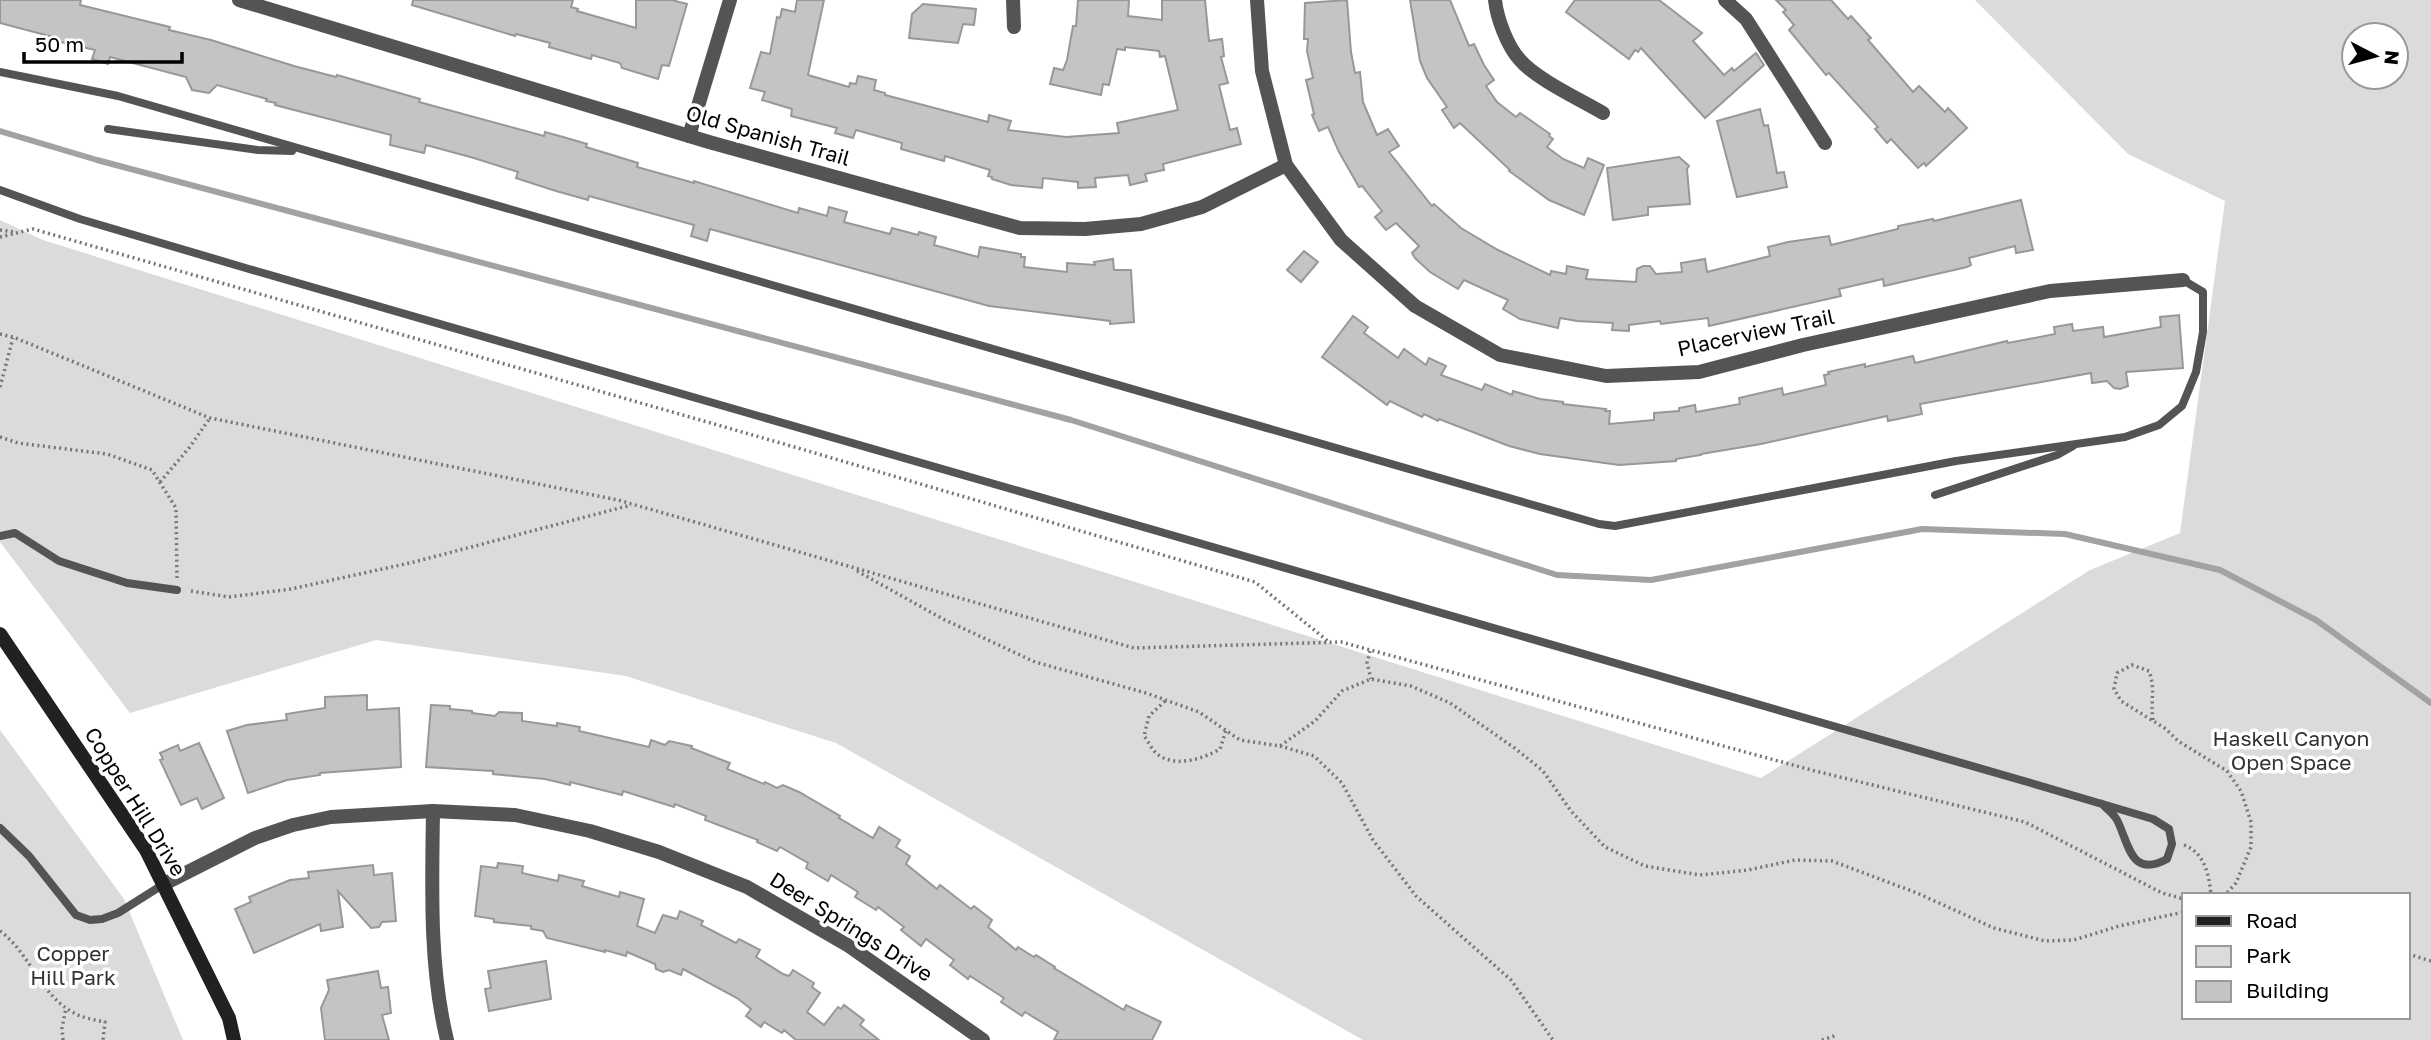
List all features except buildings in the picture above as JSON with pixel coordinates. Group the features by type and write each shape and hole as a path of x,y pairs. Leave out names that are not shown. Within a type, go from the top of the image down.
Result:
{"main road":[{"name":"Copper Hill Drive","path":"0,634 146,850 229,1018 234,1040"}],"street":[{"name":"Old Spanish Trail","path":"239,0 689,136 1020,228 1085,229 1141,224 1202,207 1286,165"},
{"path":"689,136 730,0"},
{"path":"1013,0 1014,27"},
{"name":"Placerview Trail","path":"1258,0 1262,71 1286,165 1340,240 1415,306 1500,355 1606,376 1699,372 1803,345 2050,291 2183,280"},
{"path":"1495,0 1497,19 1519,60 1551,83 1603,113"},
{"path":"1725,0 1746,19 1825,143"},
{"path":"433,811 432,923 442,1020 447,1040"},
{"name":"Deer Springs Drive","path":"164,884 244,842 293,825 331,817 433,811 515,815 590,831 659,852 747,887 849,946 983,1040"}],"lane":[{"path":"0,72 118,96 1615,526 1956,461 2126,437 2159,425 2182,406 2196,372 2203,331 2203,292 2183,280"},
{"path":"108,129 258,150 306,151"},
{"path":"0,190 80,219 210,258 2102,804 2153,819 2169,829 2172,844 2167,859 2156,865 2144,864 2132,858 2116,817 2102,804"},
{"path":"1935,495 2057,456 2075,444"},
{"path":"0,536 15,533 59,561 127,583 177,590"},
{"path":"0,828 29,856 76,915 102,919 118,913 164,884"}],"path":[{"path":"0,237 33,229 1255,582 1330,642"},
{"path":"0,230 18,232"},
{"path":"0,334 210,418 633,505 1134,648 1341,642 1815,771 2025,822 2162,893 2182,898"},
{"path":"0,387 13,337"},
{"path":"160,482 210,418"},
{"path":"0,437 19,443 107,454 152,470 176,508 177,590 229,597 290,589 414,562 633,505"},
{"path":"849,566 943,619 1035,662 1199,712 1240,740 1280,746 1314,756 1342,783 1373,840 1416,896 1511,980 1553,1040"},
{"path":"1370,650 1367,663 1371,679"},
{"path":"2153,720 2151,705 2154,687 2148,671 2132,665 2117,673 2114,689 2121,701 2227,771 2241,791 2251,822 2251,847 2236,883 2227,893"},
{"path":"1280,746 1315,722 1342,691 1371,679 1411,686 1450,703 1516,749 1543,771 1571,811 1605,848 1645,866 1700,875 1748,870 1796,860 1832,861 1917,893 1994,928 2045,941 2074,940 2119,926 2182,912"},
{"path":"1165,700 1149,716 1144,736 1157,754 1178,761 1203,759 1220,750 1226,730"},
{"path":"2172,844 2178,843 2192,848 2208,870 2211,893"},
{"path":"0,931 22,955 56,1002 75,1014 105,1023 103,1040"},
{"path":"2410,955 2431,961"},
{"path":"63,1040 62,1028 66,1008"},
{"path":"1822,1040 1837,1035"}],"green space":[{"name":"Haskell Canyon Open Space","path":"1975,0 2431,0 2431,1040 1363,1040 836,743 626,676 376,640 130,713 0,542 0,220 43,240 1761,778 2090,570 2180,533 2225,201 2128,154"},
{"name":"Copper Hill Park","path":"0,730 124,899 183,1040 0,1040"}],"waterway":[{"path":"0,131 97,160 1071,420 1557,575 1651,580 1922,529 2065,534 2220,570 2316,620 2431,703"}]}
